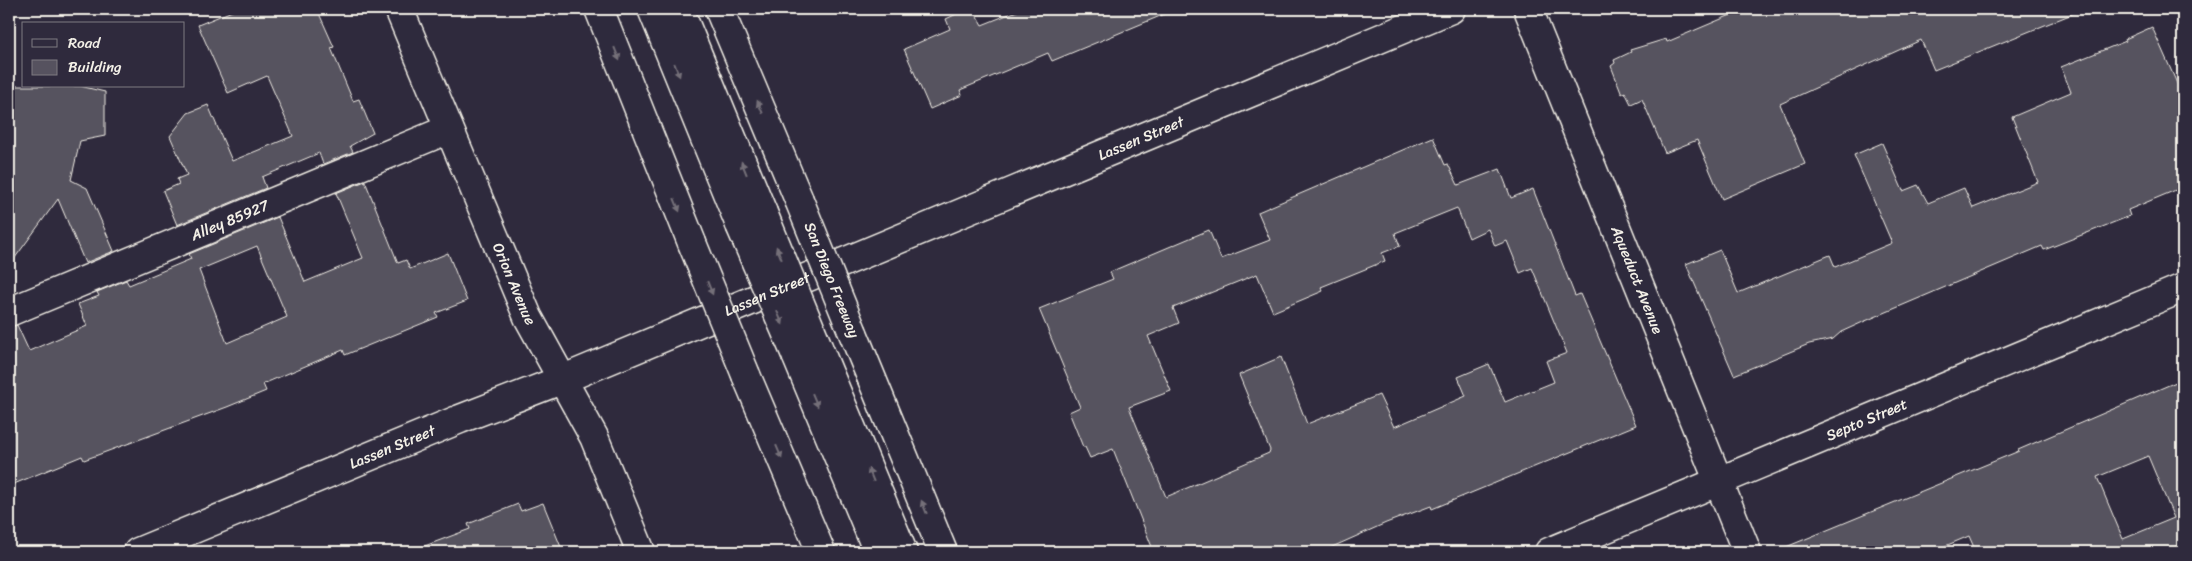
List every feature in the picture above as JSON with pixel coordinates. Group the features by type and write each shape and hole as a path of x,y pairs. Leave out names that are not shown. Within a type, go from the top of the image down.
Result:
{"main road":[{"name":"Orion Avenue","path":"400,9 528,317 594,437 641,552"},
{"path":"599,9 692,243 821,552"},
{"path":"652,9 751,219 807,351 903,552"},
{"path":"679,9 751,219"},
{"name":"San Diego Freeway","path":"719,9 943,552"},
{"name":"Lassen Street","path":"138,552 460,419 561,380 1450,9"},
{"name":"Aqueduct Avenue","path":"1528,9 1717,482 1747,552"},
{"name":"Alley 85927","path":"9,312 449,129"},
{"name":"Septo Street","path":"1549,552 2183,288"},
{"path":"807,351 878,552"}],"building":[{"path":"237,9 317,9 334,47 331,48 353,101 359,99 373,133 350,146 353,152 323,164 319,153 262,177 266,188 177,225 163,191 179,184 177,179 187,175 170,136 188,113 208,105 232,161 293,136 267,76 228,93 198,25"},
{"path":"967,9 973,9 982,25 1022,9 1177,9 1052,61 1048,53 960,90 962,95 930,109 904,49 950,29 946,19"},
{"path":"1745,9 2082,10 1934,70 1921,40 1780,104 1805,164 1722,199 1697,140 1665,153 1642,99 1631,104 1625,92 1622,94 1611,66 1615,63 1614,60 1631,52 1630,50 1666,39 1667,42"},
{"path":"2152,27 2183,97 2183,187 2128,210 2130,216 2044,250 2042,246 1863,322 1841,332 1833,339 1809,344 1734,375 1686,264 1720,250 1738,293 1830,255 1835,267 1892,243 1854,155 1882,143 1903,191 1918,185 1928,203 1964,188 1973,208 2038,182 2012,117 2071,92 2061,67 2126,41 2125,39"},
{"path":"9,86 22,86 22,88 88,88 105,92 105,136 80,141 71,180 87,188 114,251 85,263 58,199 9,266"},
{"path":"1433,137 1445,165 1448,164 1458,185 1500,169 1511,198 1533,189 1575,296 1580,294 1636,425 1432,509 1431,506 1386,523 1321,552 1154,552 1113,449 1090,458 1085,447 1083,447 1069,412 1080,407 1039,309 1113,279 1110,272 1209,230 1221,259 1270,240 1258,212","holes":["1457,208 1469,238 1488,229 1495,246 1507,241 1520,273 1532,268 1567,353 1546,361 1554,382 1505,402 1489,364 1458,377 1466,396 1394,427 1379,395 1307,424 1281,357 1239,375 1270,450 1269,453 1166,497 1129,407 1171,391 1148,336 1179,323 1173,308 1257,274 1273,312 1323,291 1321,287 1385,261 1382,253 1400,246 1395,233"]},
{"path":"365,181 398,263 406,260 410,269 448,253 467,301 436,313 438,317 345,355 343,350 263,384 266,391 227,407 84,460 82,456 9,486 9,327 17,325 29,351 87,326 78,304 99,296 97,292 126,280 129,285 191,259 189,254 278,217 305,282 363,258 336,193","holes":["257,246 287,317 227,343 199,270"]},
{"path":"2183,379 2183,552 1976,552 1969,536 1931,552 1774,552 2019,451","holes":["2148,456 2174,518 2123,539 2097,477"]},
{"path":"543,503 563,552 415,552 414,550 470,529 468,524 518,504 521,511"}]}
